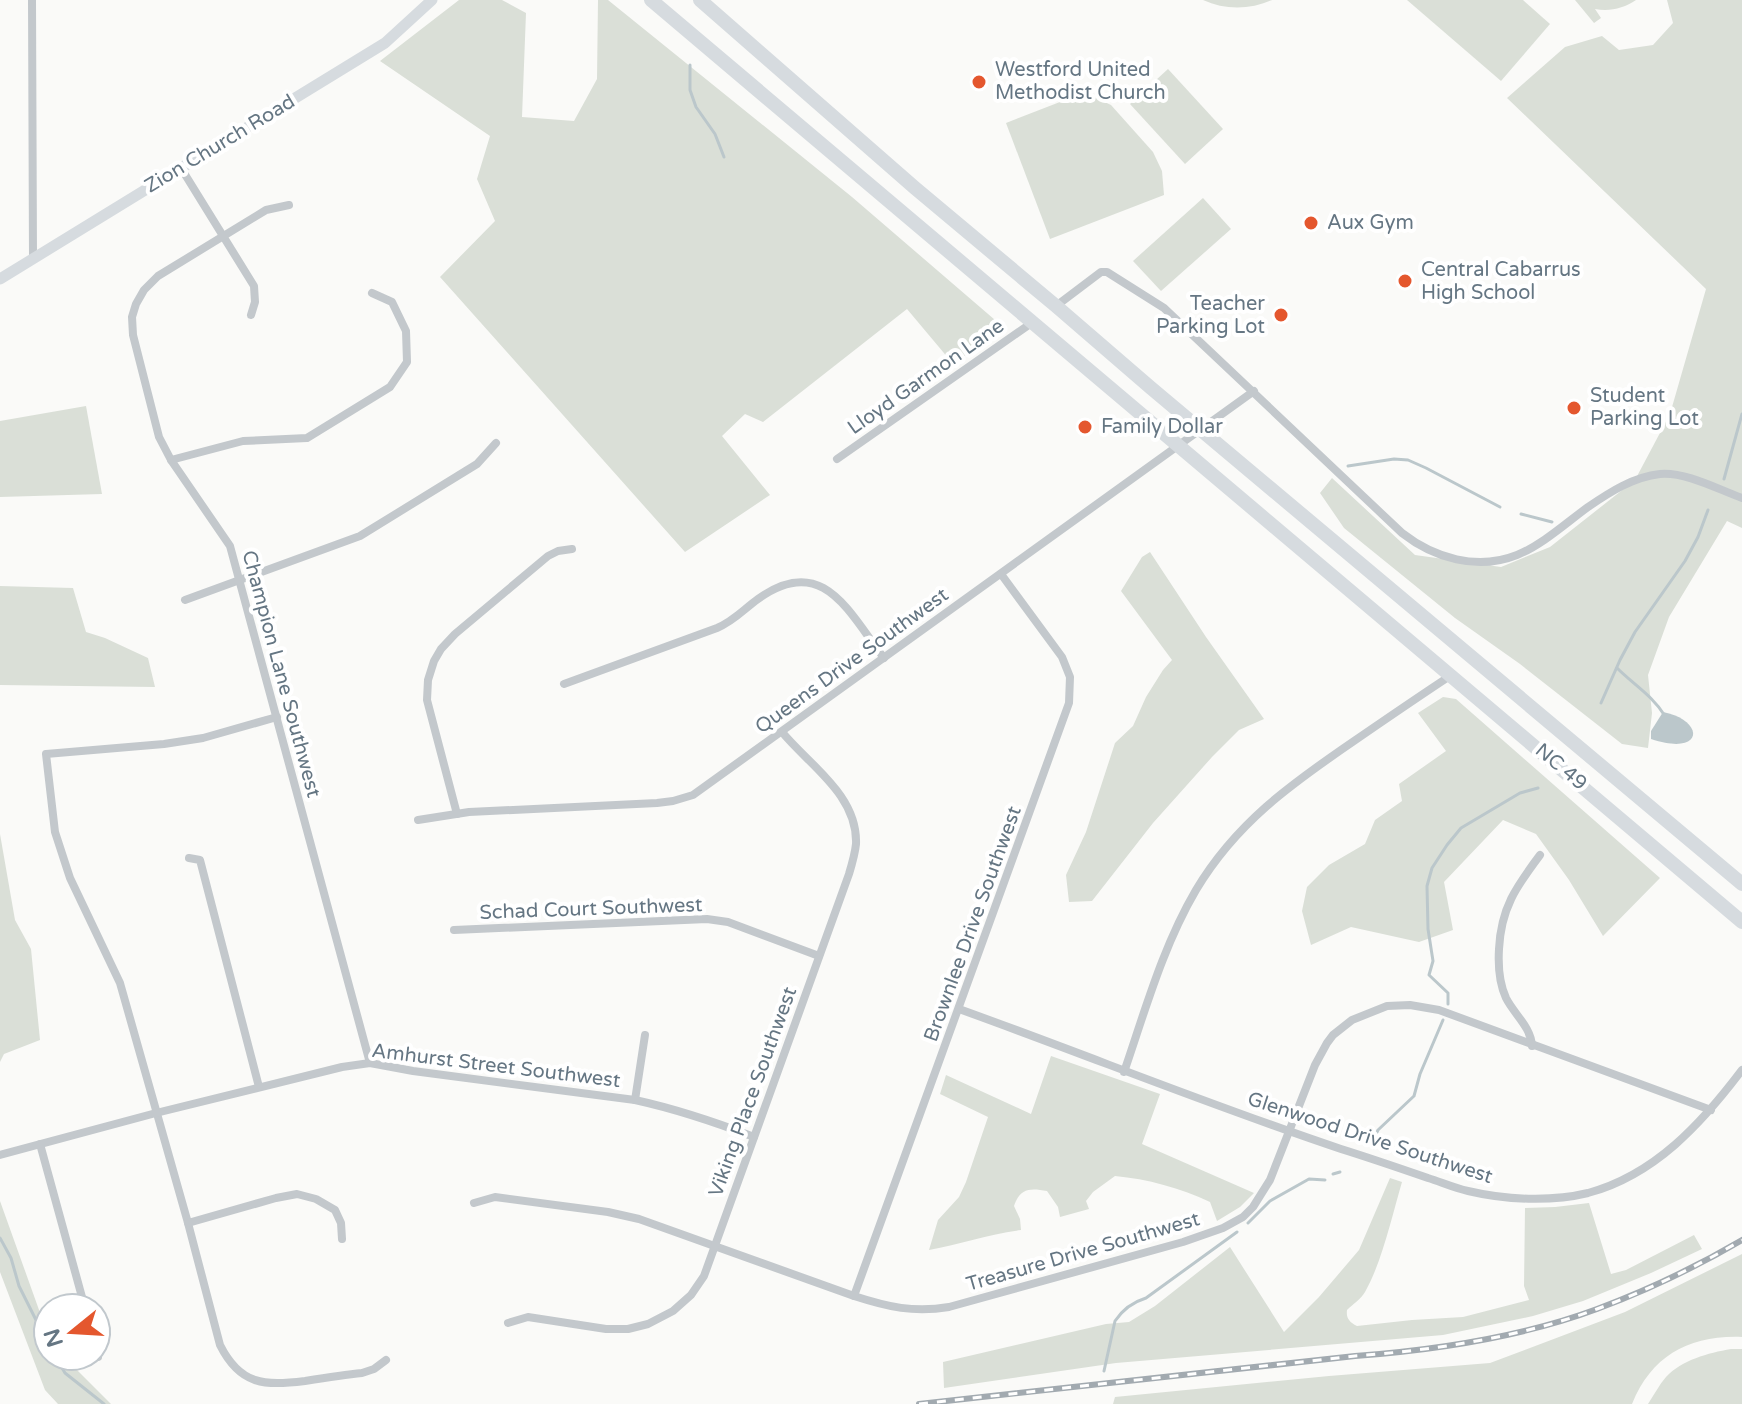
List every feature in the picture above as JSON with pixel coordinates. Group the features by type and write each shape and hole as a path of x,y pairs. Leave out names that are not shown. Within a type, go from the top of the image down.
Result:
{"highway":[{"name":"NC 49","path":"651,0 1742,922"},
{"name":"NC 49","path":"700,0 915,188 1742,884"},
{"path":"842,162 859,139"}],"street":[{"path":"32,0 33,259"},
{"name":"Zion Church Road","path":"0,279 385,43 432,0"},
{"path":"181,168 254,286 255,302 251,315"},
{"name":"Champion Lane Southwest","path":"289,205 266,210 158,276 136,304 132,317 133,335 159,437 171,460 230,546 370,1063"},
{"path":"1056,306 1101,272 1107,272 1164,308 1402,533 1425,549 1449,558 1477,562 1518,554 1605,495 1648,476 1664,474 1689,478 1742,498"},
{"path":"171,460 243,441 307,438 390,387 407,362 406,331 392,302 372,293"},
{"name":"Lloyd Garmon Lane","path":"837,459 1033,322"},
{"name":"Queens Drive Southwest","path":"418,820 457,814 673,801 701,791 1254,391"},
{"path":"185,600 360,536 477,464 496,443"},
{"path":"457,814 427,700 428,680 434,661 455,634 548,556 572,549"},
{"name":"Brownlee Drive Southwest","path":"854,1296 1069,703 1071,690 1062,657 1001,574"},
{"path":"564,684 717,628 740,615 758,599 783,585 798,582 822,587 836,595 884,658"},
{"path":"1124,1072 1181,919 1205,876 1232,840 1272,800 1450,676"},
{"path":"277,717 203,738 46,754 55,832 70,878 120,983 220,1345 228,1361 253,1380 275,1385 362,1373 386,1360"},
{"name":"Viking Place Southwest","path":"508,1323 528,1317 606,1329 628,1329 648,1324 673,1311 691,1295 704,1276 854,856 853,820 842,797 782,732"},
{"path":"1532,1046 1530,1034 1504,994 1498,962 1504,912 1513,893 1540,855"},
{"path":"189,858 200,860 259,1087"},
{"name":"Schad Court Southwest","path":"454,930 707,919 728,922 819,956"},
{"name":"Treasure Drive Southwest","path":"474,1203 495,1197 608,1212 661,1226 854,1296 910,1310 929,1310 1211,1233 1243,1217 1270,1180 1315,1065 1327,1043 1343,1026 1376,1009 1397,1005 1439,1010 1711,1110"},
{"name":"Glenwood Drive Southwest","path":"959,1009 1289,1131 1468,1191 1515,1198 1585,1194 1616,1184 1643,1169 1699,1123 1742,1070"},
{"path":"635,1100 645,1035"},
{"name":"Amhurst Street Southwest","path":"0,1155 259,1087 370,1063 635,1100 754,1137"},
{"path":"40,1144 81,1292"},
{"path":"188,1223 297,1194 316,1199 335,1210 341,1223 342,1239"}],"shaded area":[{"path":"459,0 502,0 526,13 522,117 574,121 597,79 598,0 608,0 852,197 1002,326 954,365 907,309 763,422 745,414 722,436 770,495 685,552 440,277 495,221 477,179 490,136 380,61"},
{"path":"1203,0 1272,0 1237,8"},
{"path":"1407,0 1523,0 1550,24 1501,81"},
{"path":"1575,0 1636,0 1617,9 1595,9 1601,18 1594,23"},
{"path":"1667,0 1742,0 1742,528 1727,521 1669,617 1648,675 1652,713 1648,748 1622,744 1520,664 1455,618 1344,528 1320,493 1332,478 1415,555 1501,567 1550,547 1635,480 1670,414 1706,289 1507,98 1565,47 1602,36 1619,50 1653,45 1673,23"},
{"path":"1168,69 1223,129 1185,164 1130,104"},
{"path":"1078,95 1094,97 1111,105 1153,152 1162,171 1164,195 1050,239 1006,123"},
{"path":"1203,198 1231,229 1161,291 1133,261"},
{"path":"86,406 102,494 0,497 0,421"},
{"path":"1150,552 1264,719 1239,730 1212,757 1153,823 1092,901 1069,902 1066,875 1086,832 1115,743 1133,726 1146,697 1172,660 1121,591 1142,557"},
{"path":"0,586 73,588 86,632 148,658 155,687 0,685"},
{"path":"1443,697 1456,699 1660,878 1603,936 1536,834 1503,820 1444,882 1453,930 1419,942 1351,927 1311,945 1302,911 1307,887 1329,865 1365,844 1375,820 1402,801 1399,784 1446,751 1418,713"},
{"path":"1663,712 1686,722 1692,729 1690,740 1682,744 1651,739 1651,731"},
{"path":"0,834 15,920 31,949 40,1040 4,1054 0,1062"},
{"path":"1051,1056 1160,1094 1142,1144 1254,1193 1240,1207 1217,1221 1210,1202 1176,1188 1139,1179 1115,1176 1093,1192 1086,1201 1089,1209 1060,1217 1058,1207 1047,1191 1031,1190 1019,1196 1014,1206 1021,1230 929,1250 938,1220 959,1197 966,1182 988,1117 940,1094 946,1075 1031,1114"},
{"path":"1390,1178 1402,1182 1382,1253 1365,1292 1347,1310 1349,1320 1357,1326 1463,1317 1529,1300 1524,1286 1525,1208 1589,1203 1611,1274 1626,1270 1694,1235 1702,1249 1583,1301 1533,1316 1443,1335 1116,1363 944,1388 943,1362 1106,1324 1129,1322 1155,1306 1230,1247 1284,1332 1359,1250"},
{"path":"0,1201 33,1292 32,1356 0,1272"},
{"path":"1742,1254 1742,1337 1706,1340 1675,1351 1650,1373 1632,1404 1113,1404 1115,1397 1490,1363 1625,1312"},
{"path":"1742,1349 1742,1404 1648,1404 1666,1377 1680,1366 1705,1355"},
{"path":"38,1372 79,1372 111,1404 58,1404 45,1390"}],"waterway":[{"path":"690,65 690,90 696,107 715,134 724,157"},
{"path":"1724,479 1742,414"},
{"path":"1348,466 1408,460 1500,507"},
{"path":"1601,703 1635,632 1685,561 1708,510"},
{"path":"1521,514 1552,522"},
{"path":"1617,668 1649,696 1665,716"},
{"path":"1448,1004 1448,993 1429,975 1433,961 1428,929 1427,886 1432,868 1461,828 1520,793 1538,788"},
{"path":"1374,1148 1373,1140 1378,1130 1414,1096 1443,1020"},
{"path":"1333,1174 1340,1172"},
{"path":"1248,1223 1270,1201 1309,1179 1325,1180"},
{"path":"1104,1371 1115,1321 1121,1313 1237,1232"},
{"path":"0,1238 32,1312"},
{"path":"64,1372 104,1404"}],"railway":[{"path":"919,1404 1478,1341 1597,1309 1671,1278 1742,1240"}],"place":[{"name":"Westford United Methodist Church","path":"979,82"},
{"name":"Aux Gym","path":"1311,223"},
{"name":"Central Cabarrus High School","path":"1405,281"},
{"name":"Teacher Parking Lot","path":"1281,315"},
{"name":"Student Parking Lot","path":"1574,408"},
{"name":"Family Dollar","path":"1085,427"}]}
